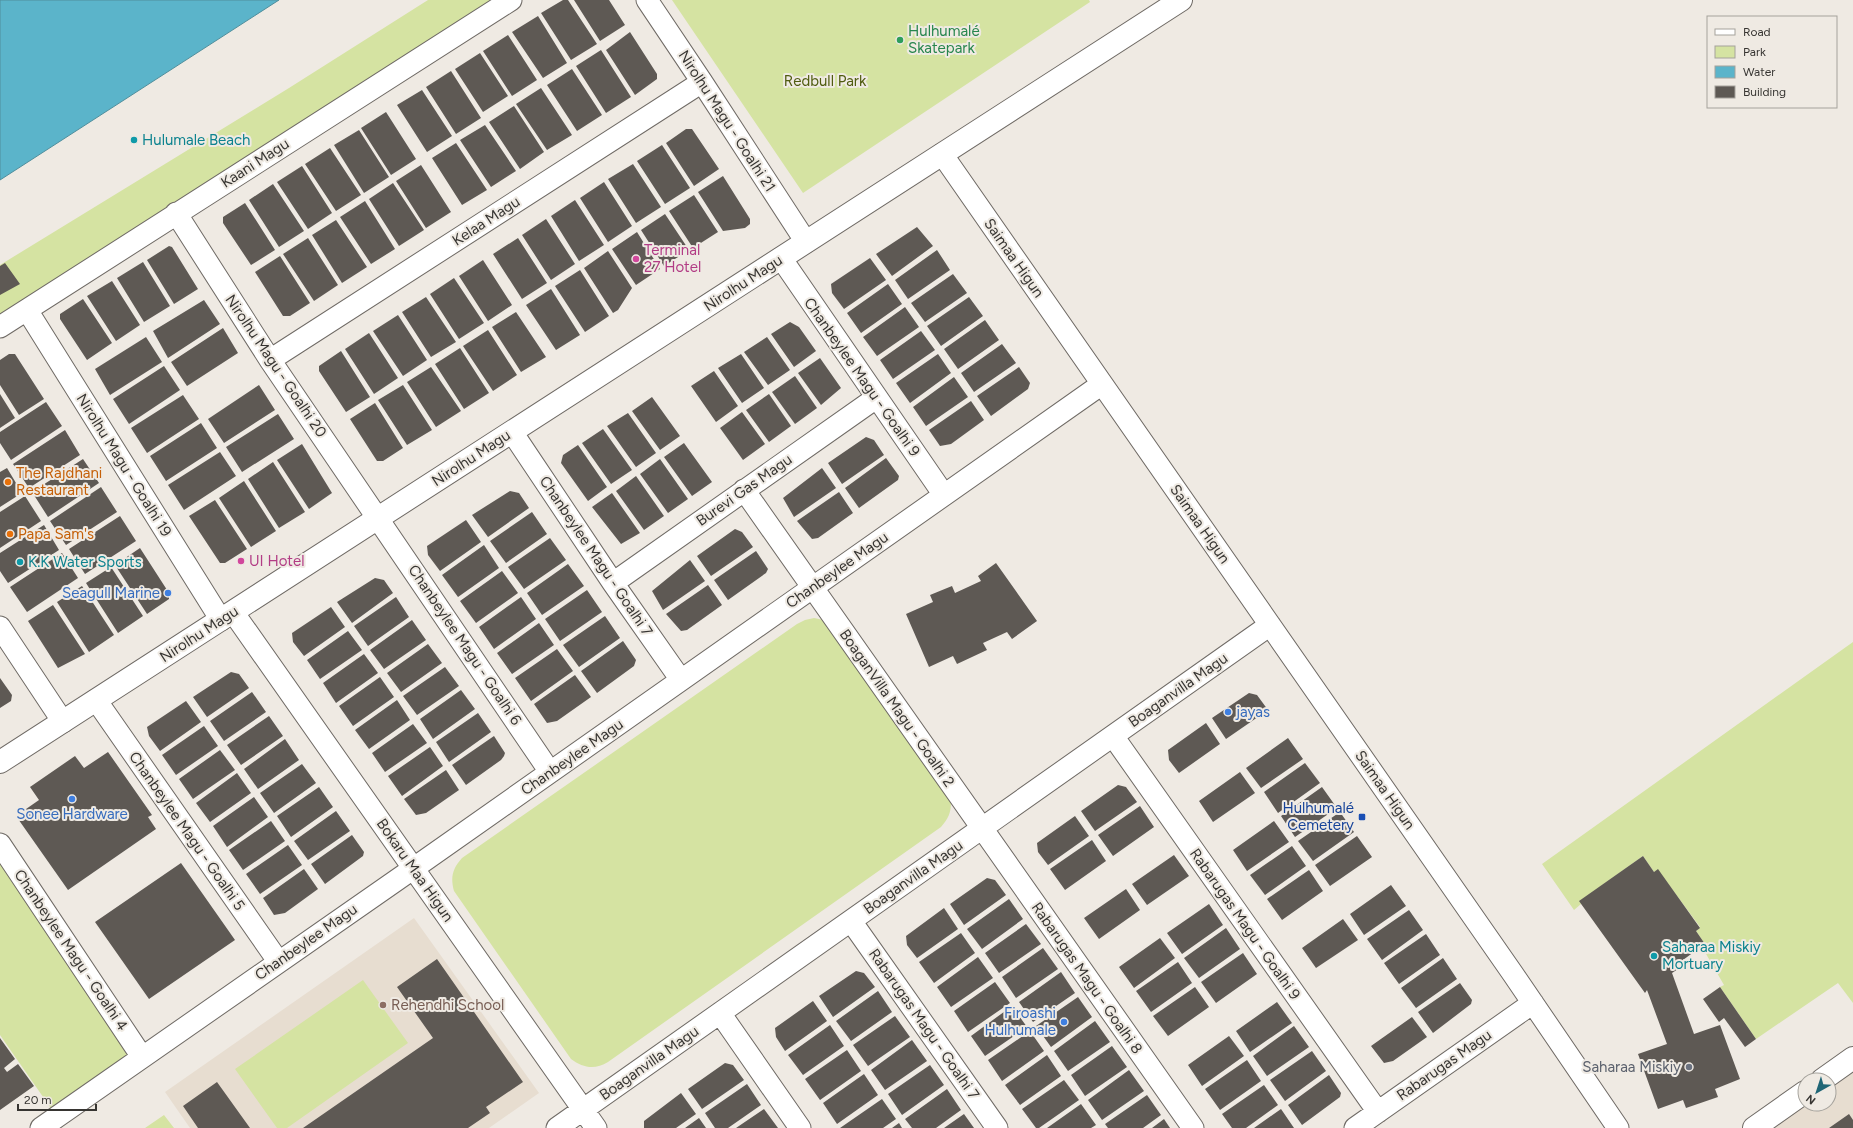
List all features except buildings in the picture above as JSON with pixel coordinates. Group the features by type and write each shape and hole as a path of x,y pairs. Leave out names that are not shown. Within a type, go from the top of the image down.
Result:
{"street":[{"name":"Kaani Magu","path":"0,326 511,0"},
{"name":"Nirolhu Magu - Goalhi 21","path":"646,0 702,82 806,242"},
{"path":"942,154 1181,0"},
{"name":"Kelaa Magu","path":"270,360 702,82"},
{"name":"Nirolhu Magu","path":"0,762 942,154"},
{"name":"Saimaa Higun","path":"942,154 1533,1002 1618,1128"},
{"name":"Nirolhu Magu - Goalhi 20","path":"176,214 270,360 379,518"},
{"name":"Chanbeylee Magu - Goalhi 9","path":"781,258 944,495"},
{"name":"Nirolhu Magu - Goalhi 19","path":"27,310 227,616"},
{"name":"Chanbeylee Magu","path":"41,1128 414,868 1102,384"},
{"name":"Burevi Gas Magu","path":"613,583 876,398"},
{"name":"Chanbeylee Magu - Goalhi 7","path":"512,432 613,583 681,680"},
{"name":"BoaganVilla Magu - Goalhi 2","path":"744,490 982,828"},
{"name":"Chanbeylee Magu - Goalhi 6","path":"379,518 550,772"},
{"name":"Bokaru Maa Higun","path":"227,616 414,868 596,1128"},
{"name":"Boaganvilla Magu","path":"557,1128 1270,625"},
{"path":"0,627 63,722"},
{"name":"Chanbeylee Magu - Goalhi 5","path":"96,700 278,962"},
{"name":"Rabarugas Magu - Goalhi 9","path":"1113,736 1378,1112"},
{"name":"Rabarugas Magu - Goalhi 8","path":"982,828 1193,1128"},
{"name":"Chanbeylee Magu - Goalhi 4","path":"0,844 142,1057"},
{"name":"Rabarugas Magu - Goalhi 7","path":"851,921 997,1128"},
{"name":"Rabarugas Magu","path":"1355,1128 1533,1002"},
{"path":"720,1013 800,1128"},
{"path":"1833,1072 1853,1058"},
{"path":"1754,1128 1797,1098"}],"shaded area":[{"name":"Rehendhi School","path":"414,918 539,1093 489,1128 190,1128 165,1092"},
{"path":"1853,1058 1853,1128 1754,1128 1797,1108 1797,1112 1837,1112 1837,1073"}],"green space":[{"path":"428,0 511,0 0,327 0,265 289,88"},
{"name":"Redbull Park","path":"672,0 1089,0 1090,2 803,193"},
{"path":"814,618 824,620 951,802 950,813 941,827 608,1062 603,1065 589,1067 576,1062 571,1059 454,891 452,877 456,865 462,858 797,624"},
{"path":"1853,642 1853,1003 1838,983 1756,1039 1720,987 1724,985 1702,947 1705,944 1696,931 1700,927 1658,870 1654,872 1643,856 1580,901 1581,904 1574,910 1542,864"},
{"path":"0,844 142,1057 57,1117 0,1035"},
{"path":"363,980 408,1043 287,1128 277,1128 235,1069"},
{"path":"164,1115 174,1128 145,1128"}],"water":[{"path":"0,0 279,0 0,180"}],"place":[{"name":"Hulhumalé Skatepark","path":"900,40"},
{"name":"Hulumale Beach","path":"134,140"},
{"name":"Terminal 27 Hotel","path":"636,259"},
{"name":"The Rajdhani Restaurant","path":"8,482"},
{"name":"Papa Sam's","path":"10,534"},
{"name":"UI Hotel","path":"241,561"},
{"name":"K.K Water Sports","path":"20,562"},
{"name":"Seagull Marine","path":"168,593"},
{"name":"jayas","path":"1228,712"},
{"name":"Sonee Hardware","path":"72,799"},
{"name":"Hulhumalé Cemetery","path":"1362,817"},
{"name":"Saharaa Miskiy Mortuary","path":"1654,956"},
{"name":"Rehendhi School","path":"383,1005"},
{"name":"Firoashi Hulhumale","path":"1064,1022"},
{"name":"Saharaa Miskiy","path":"1689,1067"}]}
